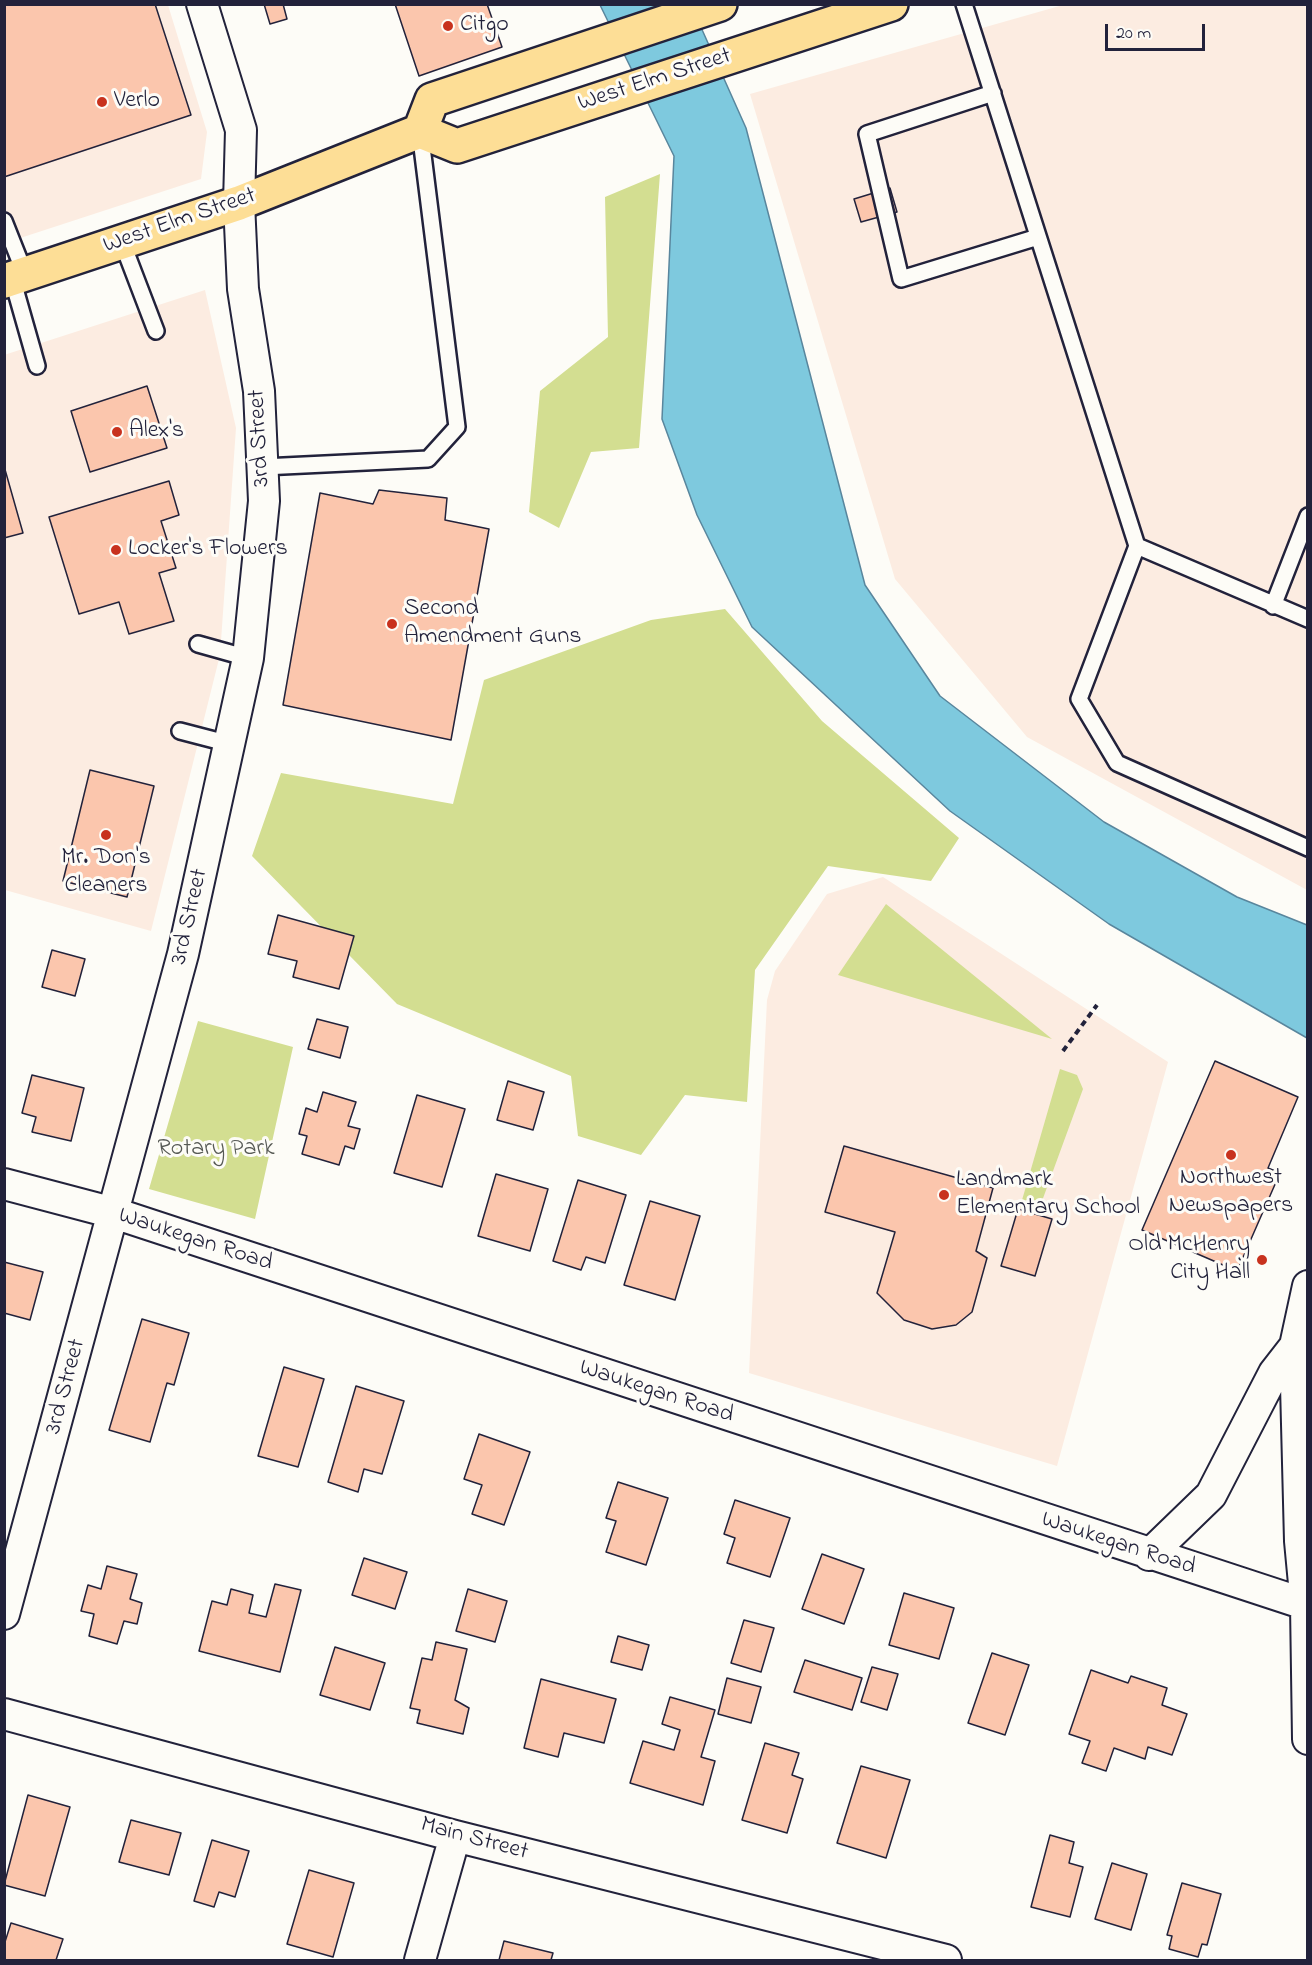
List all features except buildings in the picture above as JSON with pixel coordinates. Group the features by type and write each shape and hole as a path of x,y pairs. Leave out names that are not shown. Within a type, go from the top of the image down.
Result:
{"main road":[{"path":"420,131 432,100 720,4"},
{"name":"West Elm Street","path":"14,277 239,203 420,131 457,146 891,4"}],"street":[{"name":"3rd Street","path":"4,1614 183,954 248,658 264,501 259,391 243,289 239,203 241,130 202,4"},
{"name":"Waukegan Road","path":"4,1184 114,1213 1149,1556 1307,1605"},
{"path":"1308,1286 1295,1346 1300,1541 1307,1605 1308,1739"},
{"path":"1149,1556 1211,1495 1274,1373 1295,1346"},
{"name":"Main Street","path":"4,1714 455,1836 946,1960"},
{"path":"420,1960 455,1836"}],"lane":[{"path":"964,4 1137,546 1079,699 1117,763 1308,848"},
{"path":"993,93 867,134 902,279 1038,237"},
{"path":"263,466 428,459 457,427 420,131"},
{"path":"4,220 14,277 37,366"},
{"path":"122,242 156,331"},
{"path":"1273,606 1308,516"},
{"path":"1137,546 1308,619"},
{"path":"198,644 248,658"},
{"path":"180,731 230,744"}],"path":[{"path":"1062,1051 1097,1005"}],"shaded area":[{"path":"4,5 168,5 207,132 201,179 5,243"},
{"path":"1063,5 1307,5 1307,890 1027,737 895,579 750,94"},
{"path":"205,290 236,428 220,655 151,931 5,890 4,355"},
{"name":"Landmark Elementary School","path":"883,877 1168,1062 1057,1466 749,1373 767,1000 775,971 827,894"}],"green space":[{"path":"660,174 639,448 591,452 559,528 529,512 540,391 608,337 605,197"},
{"path":"725,609 822,721 959,838 931,881 828,866 755,970 747,1102 685,1095 641,1155 578,1136 571,1076 397,1004 252,856 281,773 453,804 484,680 651,620"},
{"path":"886,904 1052,1039 838,975"},
{"name":"Rotary Park","path":"198,1021 293,1047 255,1219 149,1189"},
{"path":"1060,1069 1077,1075 1083,1089 1038,1212 1020,1207"}],"water":[{"path":"600,5 691,5 746,128 865,585 940,696 1104,822 1237,897 1307,925 1307,1038 1109,924 950,811 752,627 697,515 662,419 674,156"}],"place":[{"name":"Citgo","path":"448,26"},
{"name":"Verlo","path":"102,102"},
{"name":"Alex's","path":"117,432"},
{"name":"Locker's Flowers","path":"116,550"},
{"name":"Second Amendment Guns","path":"392,624"},
{"name":"Mr. Don's Cleaners","path":"106,835"},
{"name":"Northwest Newspapers","path":"1231,1155"},
{"name":"Landmark Elementary School","path":"944,1195"},
{"name":"Old McHenry City Hall","path":"1262,1260"}]}
